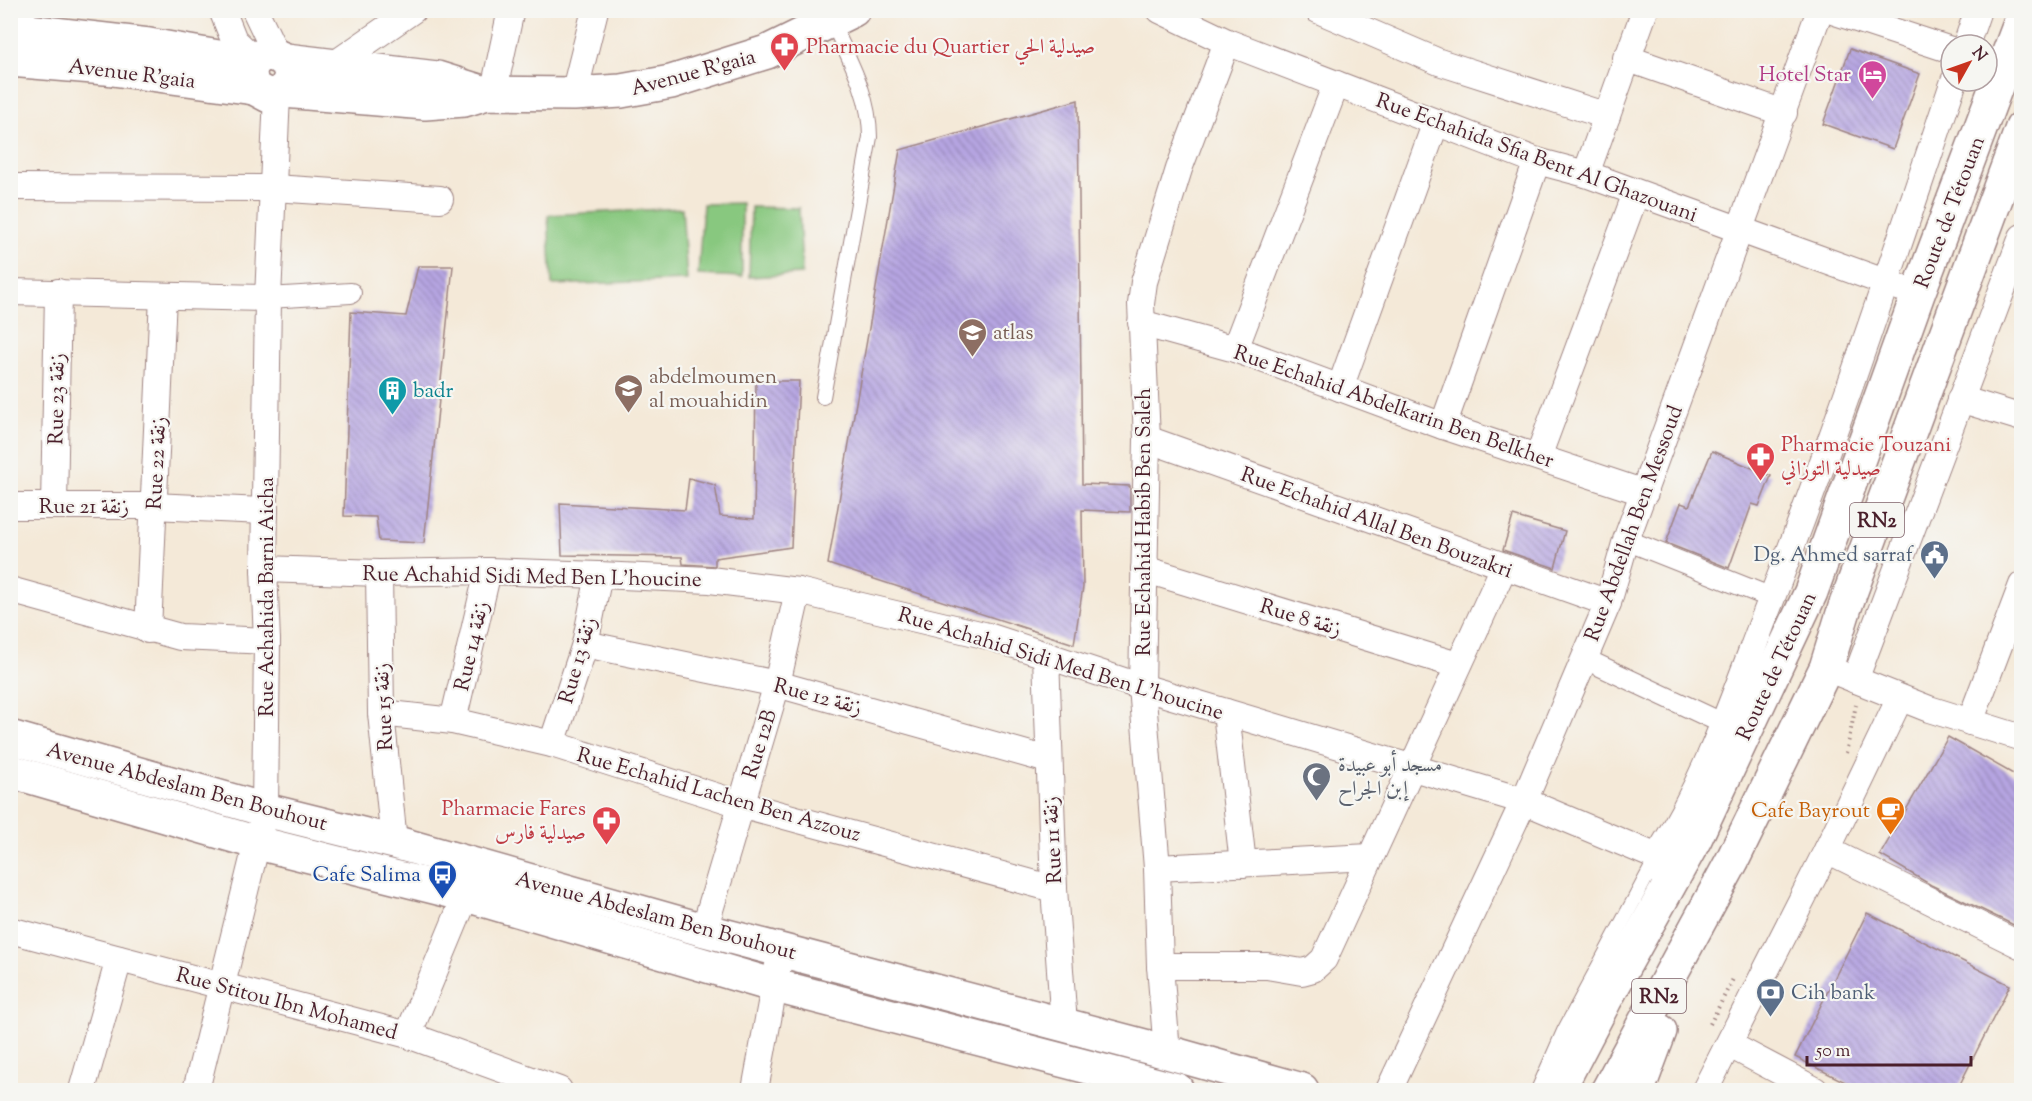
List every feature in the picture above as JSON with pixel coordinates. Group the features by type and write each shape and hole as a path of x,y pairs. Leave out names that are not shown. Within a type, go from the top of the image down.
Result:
{"main road":[{"name":"Avenue R'gaia","path":"10,28 149,45 269,73 425,103 464,100 490,94 574,94 621,91 671,82 767,52 842,16"},
{"name":"Route de Tétouan","path":"1999,59 2022,18"},
{"name":"Avenue R'gaia","path":"10,60 105,68 269,73 336,64 437,78 490,94"},
{"name":"Route de Tétouan","path":"1558,1090 1605,999 1666,894 1705,819 1810,592 1918,294 1986,93"},
{"name":"Route de Tétouan","path":"1608,1090 1710,900 1841,674 1845,608 2022,128"},
{"name":"Avenue Abdeslam Ben Bouhout","path":"10,737 265,810 394,842 704,930 1064,1024 1302,1090"},
{"name":"Avenue Abdeslam Ben Bouhout","path":"10,771 258,843 466,895 772,985 1177,1090"},
{"path":"1638,1090 1710,900"}],"street":[{"path":"10,28 23,10"},
{"path":"222,10 234,40 269,73"},
{"path":"255,10 269,73"},
{"path":"336,64 413,10"},
{"path":"490,94 511,10"},
{"path":"574,94 595,10"},
{"name":"Rue Echahida Sfia Bent Al Ghazouani","path":"1160,10 1227,42 1537,160 1586,174 1918,294"},
{"path":"1318,10 1439,62 1607,116"},
{"path":"1586,174 1645,10"},
{"name":"Rue Abdellah Ben Messoud","path":"1389,1090 1524,801 1608,603 1626,540 1820,10"},
{"path":"1829,10 1939,46"},
{"path":"1970,33 1978,10"},
{"name":"Rue Echahid Habib Ben Saleh","path":"1167,1052 1160,966 1157,868 1142,687 1147,439 1141,323 1144,282 1179,169 1227,42"},
{"path":"1626,58 1784,113"},
{"name":"Rue Achahida Barni Aicha","path":"196,1090 265,810 267,641 264,569 268,298 274,188 269,73"},
{"path":"1235,349 1336,84"},
{"path":"1666,894 1657,857 1675,828 1724,724 1772,598 1885,283 1950,93"},
{"path":"1340,388 1436,122"},
{"path":"1443,426 1537,160"},
{"path":"10,187 274,188 440,199"},
{"path":"1538,457 1636,193"},
{"path":"2022,237 1960,399 1841,674 1900,698 2022,738"},
{"path":"10,292 268,298 351,293"},
{"name":"Rue 23 زنقة","path":"54,506 58,292"},
{"name":"Rue 22 زنقة","path":"148,630 163,296"},
{"name":"Rue Echahid Abdelkarin Ben Belkher","path":"1141,323 1235,349 1443,426 1645,493"},
{"path":"1960,399 2022,418"},
{"name":"Rue Echahid Allal Ben Bouzakri","path":"1147,439 1608,603"},
{"name":"Rue 21 زنقة","path":"10,506 153,506 265,511"},
{"path":"1626,540 1772,598"},
{"path":"1160,966 1267,966 1302,972 1313,969 1324,959 1457,665 1504,567"},
{"name":"Rue Achahid Sidi Med Ben L'houcine","path":"264,569 379,573 488,571 599,575 710,580 798,591 929,621 1524,801 1657,857"},
{"name":"Rue 8 زنقة","path":"1144,569 1457,665"},
{"name":"Rue 14 زنقة","path":"453,721 488,571"},
{"name":"Rue 15 زنقة","path":"379,573 381,713 394,842"},
{"name":"Rue 13 زنقة","path":"552,744 585,644 599,575"},
{"path":"1970,722 2022,585"},
{"path":"10,590 148,630 215,640 267,641"},
{"name":"Rue 12B","path":"704,930 777,684 798,591"},
{"name":"Rue 12 زنقة","path":"585,644 777,684 1048,760"},
{"name":"Rue 11 زنقة","path":"1046,655 1054,889 1064,1024"},
{"path":"1583,658 1724,724"},
{"path":"1704,1090 1730,1045 1900,698"},
{"path":"1226,712 1243,864"},
{"name":"Rue Echahid Lachen Ben Azzouz","path":"381,713 453,721 552,744 740,804 1054,889"},
{"path":"1827,850 2022,946"},
{"path":"1157,868 1370,857"},
{"path":"408,1035 466,895"},
{"name":"Rue Stitou Ibn Mohamed","path":"11,933 408,1035 559,1090"},
{"path":"755,1090 780,949"},
{"path":"82,1090 119,959"},
{"path":"1730,1045 1815,1090"}],"lane":[{"path":"823,397 870,137 870,118 842,16"},
{"path":"1538,1090 1564,1031 1657,857"}],"path":[{"path":"1841,674 1857,699 1844,761"},
{"path":"1709,1026 1734,975"}],"green space":[{"path":"742,203 742,277 698,275 703,204"},
{"path":"751,207 799,208 802,274 749,277"},
{"path":"682,208 687,280 552,285 548,215"}],"building":[{"name":"Hotel Star","path":"1850,49 1920,74 1893,149 1823,124"},
{"name":"atlas","path":"1078,100 1082,484 1130,486 1130,512 1082,510 1083,587 1074,644 828,564 900,150"},
{"name":"badr","path":"418,266 453,266 424,543 379,541 376,517 344,516 351,312 406,316"},
{"name":"abdelmoumen al mouahidin","path":"756,381 799,381 791,547 715,558 715,566 683,564 682,557 562,555 560,503 685,510 689,478 715,485 720,516 754,519"},
{"path":"1712,451 1771,476 1759,506 1752,504 1729,568 1666,543 1681,503 1689,506"},
{"path":"1513,516 1565,531 1555,568 1503,550"},
{"path":"1948,737 2022,779 2022,929 1931,885 1880,855"},
{"path":"1867,913 2010,985 1957,1090 1861,1090 1795,1057"}],"place":[{"name":"Pharmacie du Quartier صيدلية الحي","path":"785,72"},
{"name":"Hotel Star","path":"1872,100"},
{"name":"atlas","path":"972,358"},
{"name":"abdelmoumen al mouahidin","path":"628,414"},
{"name":"badr","path":"392,416"},
{"name":"Pharmacie Touzani صيدلية التوزاني","path":"1760,482"},
{"name":"Dg. Ahmed sarraf","path":"1934,580"},
{"name":"مسجد أبو عبيدة إبن الجراح","path":"1317,802"},
{"name":"Cafe Bayrout","path":"1891,836"},
{"name":"Pharmacie Fares صيدلية فارس","path":"607,846"},
{"name":"Cafe Salima","path":"442,900"},
{"name":"Cih bank","path":"1770,1018"}]}
